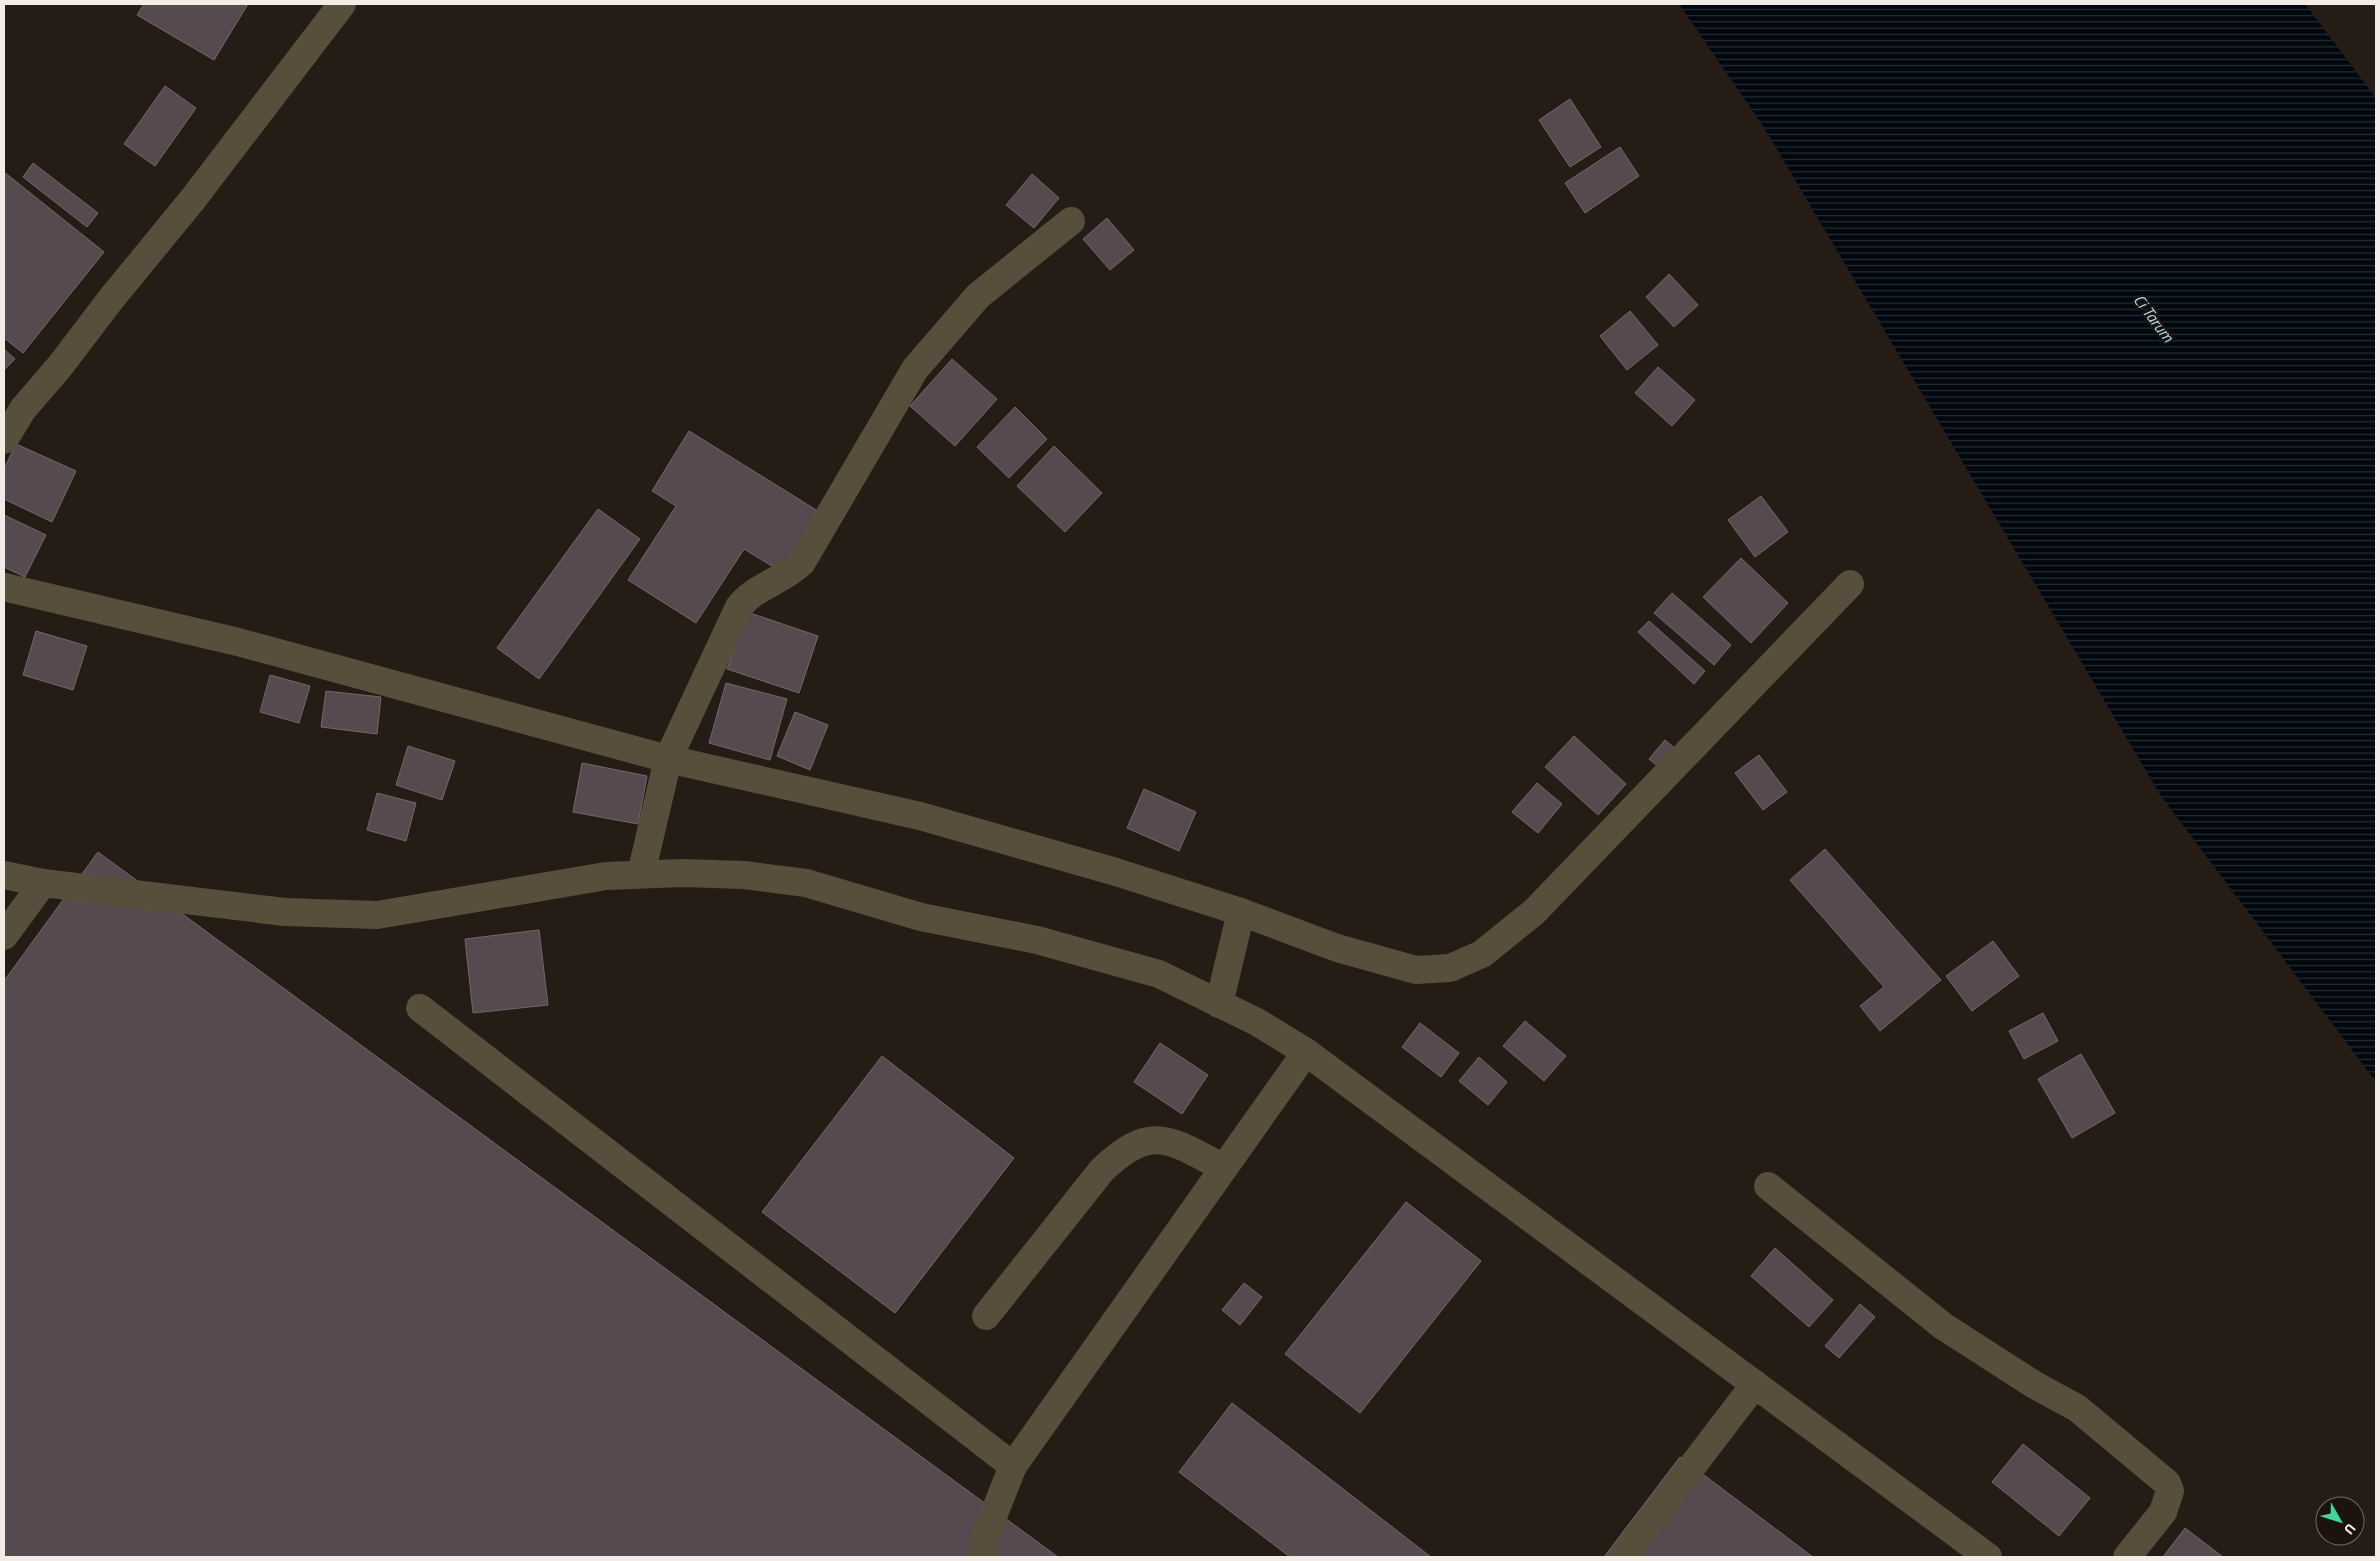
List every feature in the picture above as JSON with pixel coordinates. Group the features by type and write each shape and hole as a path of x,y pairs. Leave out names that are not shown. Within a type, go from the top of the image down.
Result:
{"street":[{"path":"4,440 23,409 60,366 111,299 193,199 342,4"},
{"path":"641,874 668,759 739,607 748,596 793,571 802,562 915,369 978,296 1071,221"},
{"path":"4,587 238,642 668,759 920,816 1116,872 1241,912 1337,948 1416,970 1450,968 1482,954 1534,912 1850,584"},
{"path":"4,875 42,883 285,912 377,914 606,876 682,873 744,874 806,883 921,917 1037,940 1159,974 1257,1022 1306,1052 1988,1557"},
{"path":"4,936 42,883"},
{"path":"1220,1004 1241,912"},
{"path":"420,1008 1013,1466"},
{"path":"979,1551 1013,1466 1306,1052"},
{"path":"986,1316 1102,1170 1120,1152 1145,1140 1164,1141 1182,1146 1224,1168"},
{"path":"1768,1186 1943,1326 2033,1384 2077,1408 2167,1483 2170,1491 2163,1512 2127,1557"},
{"path":"1623,1557 1755,1384"}],"water":[{"name":"Ci Tarum","path":"1679,4 2305,4 2376,98 2376,1082 2161,796 1763,126"}],"building":[{"path":"144,4 248,4 214,60 137,15"},
{"path":"165,86 196,108 155,166 124,144"},
{"path":"1570,99 1601,147 1570,167 1539,120"},
{"path":"1620,147 1639,176 1585,213 1565,183"},
{"path":"33,163 98,213 87,227 23,177"},
{"path":"4,172 104,252 23,353 4,338"},
{"path":"1032,174 1059,198 1034,228 1006,205"},
{"path":"1107,218 1134,250 1110,270 1083,239"},
{"path":"1669,274 1698,305 1674,327 1646,297"},
{"path":"1630,311 1658,345 1627,370 1600,336"},
{"path":"4,349 15,359 4,370"},
{"path":"952,359 997,399 955,446 910,406"},
{"path":"1658,367 1695,400 1672,426 1635,393"},
{"path":"1015,407 1047,439 1009,478 977,447"},
{"path":"689,431 818,511 780,571 744,549 696,623 628,580 676,506 652,491"},
{"path":"16,444 76,471 52,522 4,499 4,469"},
{"path":"1054,446 1102,493 1065,532 1017,486"},
{"path":"1761,496 1788,532 1755,557 1728,520"},
{"path":"598,509 640,539 539,679 497,648"},
{"path":"4,515 46,535 25,577 4,567"},
{"path":"1741,558 1788,603 1751,643 1703,597"},
{"path":"1672,593 1731,645 1714,665 1654,613"},
{"path":"747,612 818,636 799,693 727,669"},
{"path":"1649,621 1705,671 1694,684 1638,632"},
{"path":"36,631 87,646 73,690 23,675"},
{"path":"270,675 310,686 299,723 260,712"},
{"path":"726,683 787,699 770,760 709,743"},
{"path":"326,691 381,697 377,734 321,727"},
{"path":"795,712 828,725 810,770 777,756"},
{"path":"1574,736 1626,784 1598,815 1545,767"},
{"path":"1665,740 1678,751 1662,770 1649,759"},
{"path":"408,746 455,761 442,800 396,785"},
{"path":"1759,755 1787,792 1763,810 1735,773"},
{"path":"582,763 647,776 638,824 573,812"},
{"path":"1537,783 1562,804 1538,833 1512,812"},
{"path":"1144,789 1196,812 1179,851 1127,828"},
{"path":"377,793 416,803 406,841 367,830"},
{"path":"1825,849 1941,980 1880,1031 1860,1006 1884,987 1790,880"},
{"path":"98,852 1058,1557 4,1557 4,981"},
{"path":"539,930 548,1005 473,1013 465,939"},
{"path":"1993,941 2019,976 1972,1011 1946,976"},
{"path":"2043,1013 2058,1041 2024,1059 2009,1031"},
{"path":"1525,1021 1566,1056 1544,1081 1503,1046"},
{"path":"1420,1023 1459,1053 1441,1077 1402,1047"},
{"path":"1160,1043 1208,1075 1182,1114 1134,1082"},
{"path":"2081,1054 2115,1113 2072,1138 2038,1079"},
{"path":"882,1056 1014,1158 895,1313 762,1212"},
{"path":"1479,1057 1507,1082 1488,1105 1459,1081"},
{"path":"1406,1202 1481,1261 1360,1413 1285,1354"},
{"path":"1775,1248 1833,1300 1809,1327 1751,1276"},
{"path":"1244,1283 1262,1297 1240,1325 1222,1310"},
{"path":"1860,1304 1875,1317 1839,1358 1825,1346"},
{"path":"1232,1403 1431,1557 1290,1557 1179,1472"},
{"path":"2023,1444 2090,1498 2059,1536 1992,1482"},
{"path":"1680,1457 1813,1557 1604,1557"},
{"path":"2185,1528 2223,1557 2163,1557"}]}
